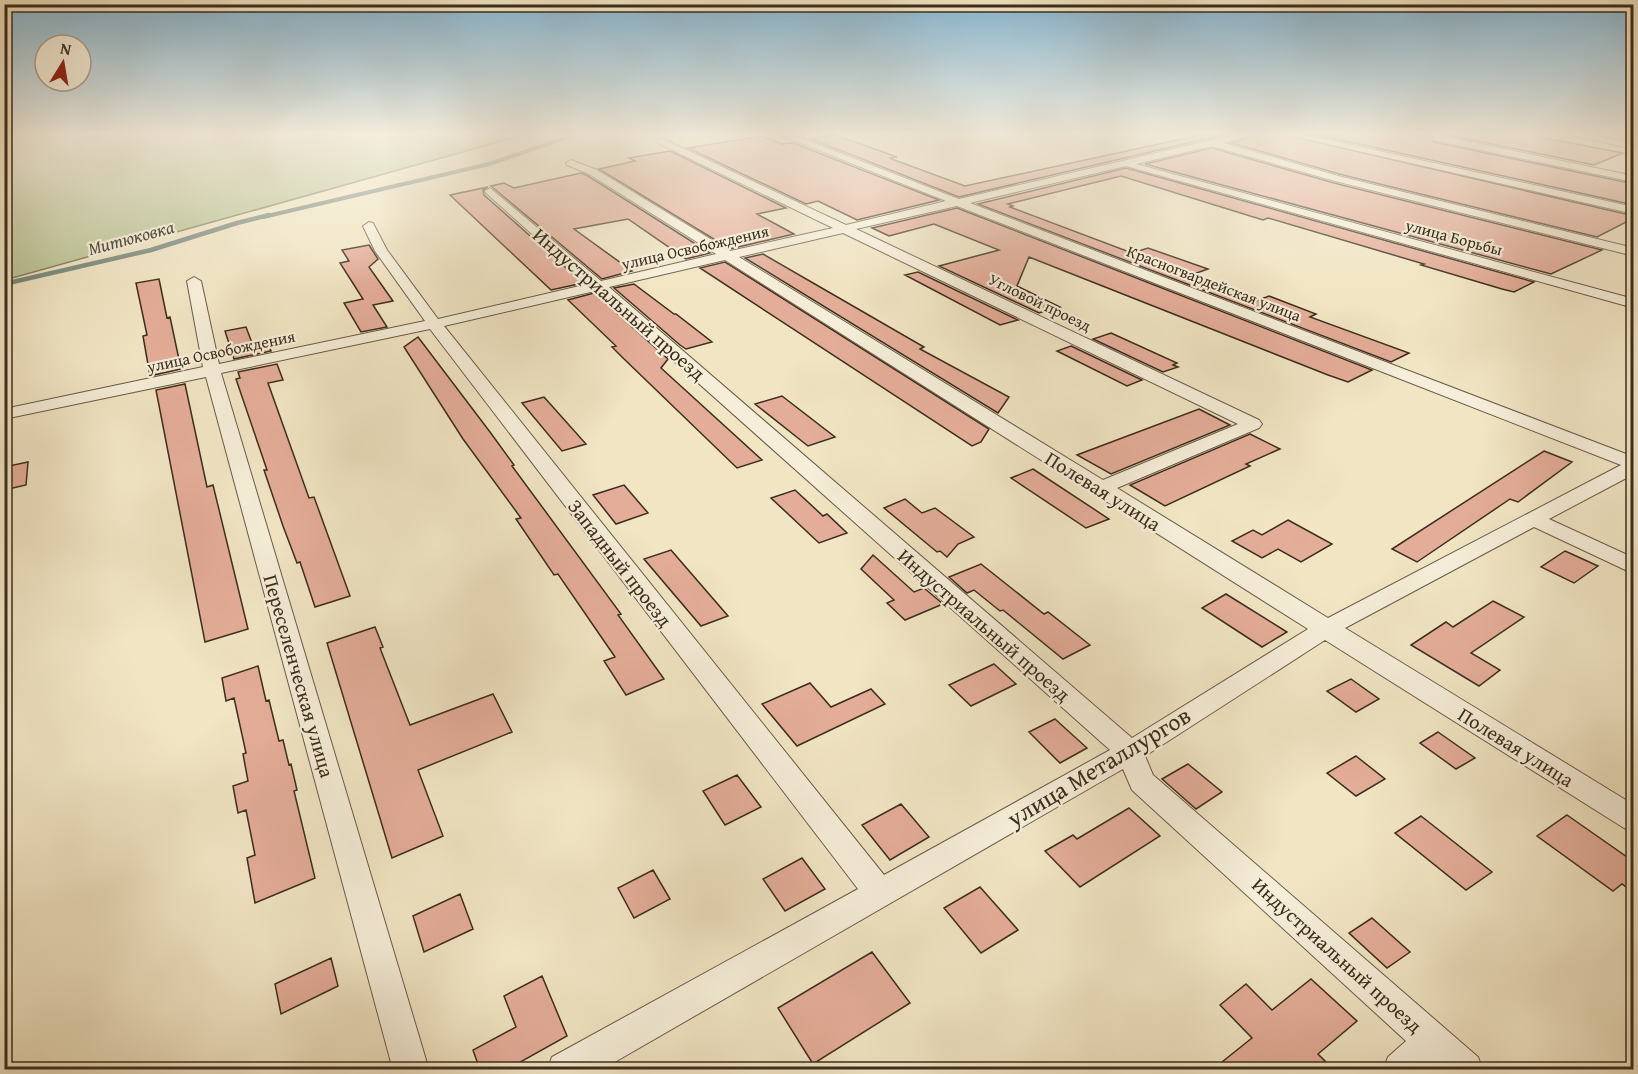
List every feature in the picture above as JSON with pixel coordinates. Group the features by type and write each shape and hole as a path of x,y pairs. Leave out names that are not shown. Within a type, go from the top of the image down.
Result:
{"street":[{"name":"Полевая улица","path":"612,184 1634,820"},
{"name":"Угловой проезд","path":"752,184 1253,424 1099,489"},
{"name":"Красногвардейская улица","path":"907,184 1634,465"},
{"name":"улица Освобождения","path":"4,414 434,324 1041,184"},
{"name":"улица Борьбы","path":"1200,184 1634,304"},
{"path":"1359,184 1634,252"},
{"path":"1513,184 1634,211"},
{"name":"Индустриальный проезд","path":"490,191 1130,752 1142,782 1465,1070"},
{"name":"Западный проезд","path":"369,226 381,251 434,324 880,894"},
{"name":"Переселенческая улица","path":"194,281 212,370 411,1070"},
{"name":"улица Металлургов","path":"565,1070 1130,752 1325,629 1634,465"},
{"path":"1533,519 1634,567"},
{"path":"1401,1070 1433,1041"}],"green space":[{"path":"5,184 348,184 5,280"}],"building":[{"path":"506,184 514,188 531,184 601,184 710,253 686,259 628,219 574,229 632,271 602,279 491,186"},
{"path":"624,184 737,184 786,208 757,214 794,234 730,249"},
{"path":"764,184 898,184 939,200 857,220 818,201 806,204"},
{"path":"926,184 965,186 1014,184 959,197"},
{"path":"1060,184 1088,184 1008,204 1013,206 1010,207 1132,253 1148,248 1208,269 1188,276 1256,301 1269,296 1316,314 1310,317 1409,353 1391,362 978,204"},
{"path":"1147,184 1184,184 1534,282 1514,292 1268,218 1263,220"},
{"path":"1219,184 1338,184 1602,250 1551,274"},
{"path":"1380,184 1497,184 1634,216 1597,237"},
{"path":"1540,184 1634,184 1634,205"},
{"path":"488,187 483,190 484,195 583,283 551,290 450,195"},
{"path":"957,208 1372,370 1348,382 1029,257 1017,286 1060,307 1039,313 939,266 999,250 934,224 889,236 872,228"},
{"path":"369,245 378,259 369,267 393,301 373,305 387,327 361,332 344,303 363,299 340,263 349,261 342,250"},
{"path":"763,254 924,347 920,349 1009,397 998,413 745,258"},
{"path":"725,262 989,429 981,442 972,446 700,268"},
{"path":"918,272 1018,320 1000,325 905,275"},
{"path":"159,279 181,369 150,376 143,336 147,335 136,283"},
{"path":"634,284 712,342 686,349 680,345 614,288"},
{"path":"594,293 668,359 661,368 762,460 737,468 622,357 612,347 616,346 568,300"},
{"path":"246,327 252,343 267,340 271,351 234,359 225,331"},
{"path":"1111,333 1177,363 1173,365 1178,367 1163,372 1093,339"},
{"path":"418,337 514,465 512,466 621,614 618,615 664,679 626,695 604,661 615,657 558,574 554,575 516,519 521,518 463,439 404,347"},
{"path":"1071,346 1142,380 1127,386 1057,351"},
{"path":"277,364 283,380 268,383 309,498 314,497 350,596 315,607 300,562 297,563 283,526 264,470 267,470 236,379 240,378 238,372"},
{"path":"185,384 207,487 213,485 248,629 205,642 156,390"},
{"path":"782,396 835,437 808,446 755,404"},
{"path":"544,397 586,444 562,451 522,403"},
{"path":"1199,409 1230,425 1111,474 1077,455"},
{"path":"1250,434 1280,449 1246,464 1250,466 1165,506 1130,485"},
{"path":"1544,451 1572,462 1518,502 1510,499 1417,562 1392,549"},
{"path":"28,462 26,485 4,490 4,467"},
{"path":"1033,469 1109,519 1086,528 1011,478"},
{"path":"624,485 648,513 616,524 593,495"},
{"path":"795,490 823,516 827,514 847,533 819,543 771,498"},
{"path":"905,499 922,513 935,508 974,537 958,544 947,557 940,551 937,552 884,508"},
{"path":"1288,520 1332,544 1301,562 1278,549 1262,558 1232,541 1253,530 1262,535"},
{"path":"671,550 728,616 701,626 644,559"},
{"path":"1565,551 1598,566 1574,583 1541,567"},
{"path":"873,555 914,592 924,588 943,604 905,620 887,603 894,600 861,569"},
{"path":"981,564 1044,614 1048,612 1090,645 1063,659 1003,610 1000,611 974,590 967,593 949,577"},
{"path":"1226,594 1287,632 1262,647 1202,608"},
{"path":"1493,601 1524,617 1471,653 1500,670 1479,686 1411,645 1446,622 1453,627"},
{"path":"375,627 383,647 380,648 410,725 493,694 512,732 418,770 443,836 392,858 327,643"},
{"path":"994,664 1016,684 971,706 949,685"},
{"path":"258,666 279,741 283,740 289,765 291,764 297,790 294,791 315,878 255,903 247,858 255,855 246,810 238,813 233,786 248,781 243,754 246,753 234,698 226,701 222,678"},
{"path":"1351,679 1379,699 1356,712 1327,691"},
{"path":"810,683 831,707 871,689 885,704 797,746 762,704"},
{"path":"1055,719 1087,748 1060,763 1029,732"},
{"path":"1438,732 1475,758 1456,769 1420,743"},
{"path":"1356,756 1385,779 1356,796 1327,773"},
{"path":"1188,764 1222,792 1196,809 1162,779"},
{"path":"737,775 761,807 725,825 703,791"},
{"path":"901,804 929,837 890,860 862,825"},
{"path":"1129,808 1160,836 1080,887 1045,851 1073,835 1077,839"},
{"path":"1567,815 1634,862 1634,893 1622,884 1613,891 1537,836"},
{"path":"1421,816 1492,872 1466,890 1395,833"},
{"path":"802,858 825,889 785,911 763,879"},
{"path":"653,870 670,899 634,918 618,888"},
{"path":"980,887 1018,930 981,953 944,908"},
{"path":"460,894 473,929 424,952 413,916"},
{"path":"1372,918 1410,952 1387,968 1349,933"},
{"path":"872,952 910,1003 813,1064 778,1008"},
{"path":"331,958 338,986 281,1014 275,984"},
{"path":"542,976 567,1036 506,1070 480,1070 473,1050 516,1027 504,996"},
{"path":"1311,979 1357,1021 1318,1054 1334,1070 1212,1070 1252,1038 1220,1005 1246,984 1272,1010"}],"waterway":[{"name":"Митюковка","path":"263,217 403,184"},
{"name":"Митюковка","path":"4,284 151,250 269,215"}]}
